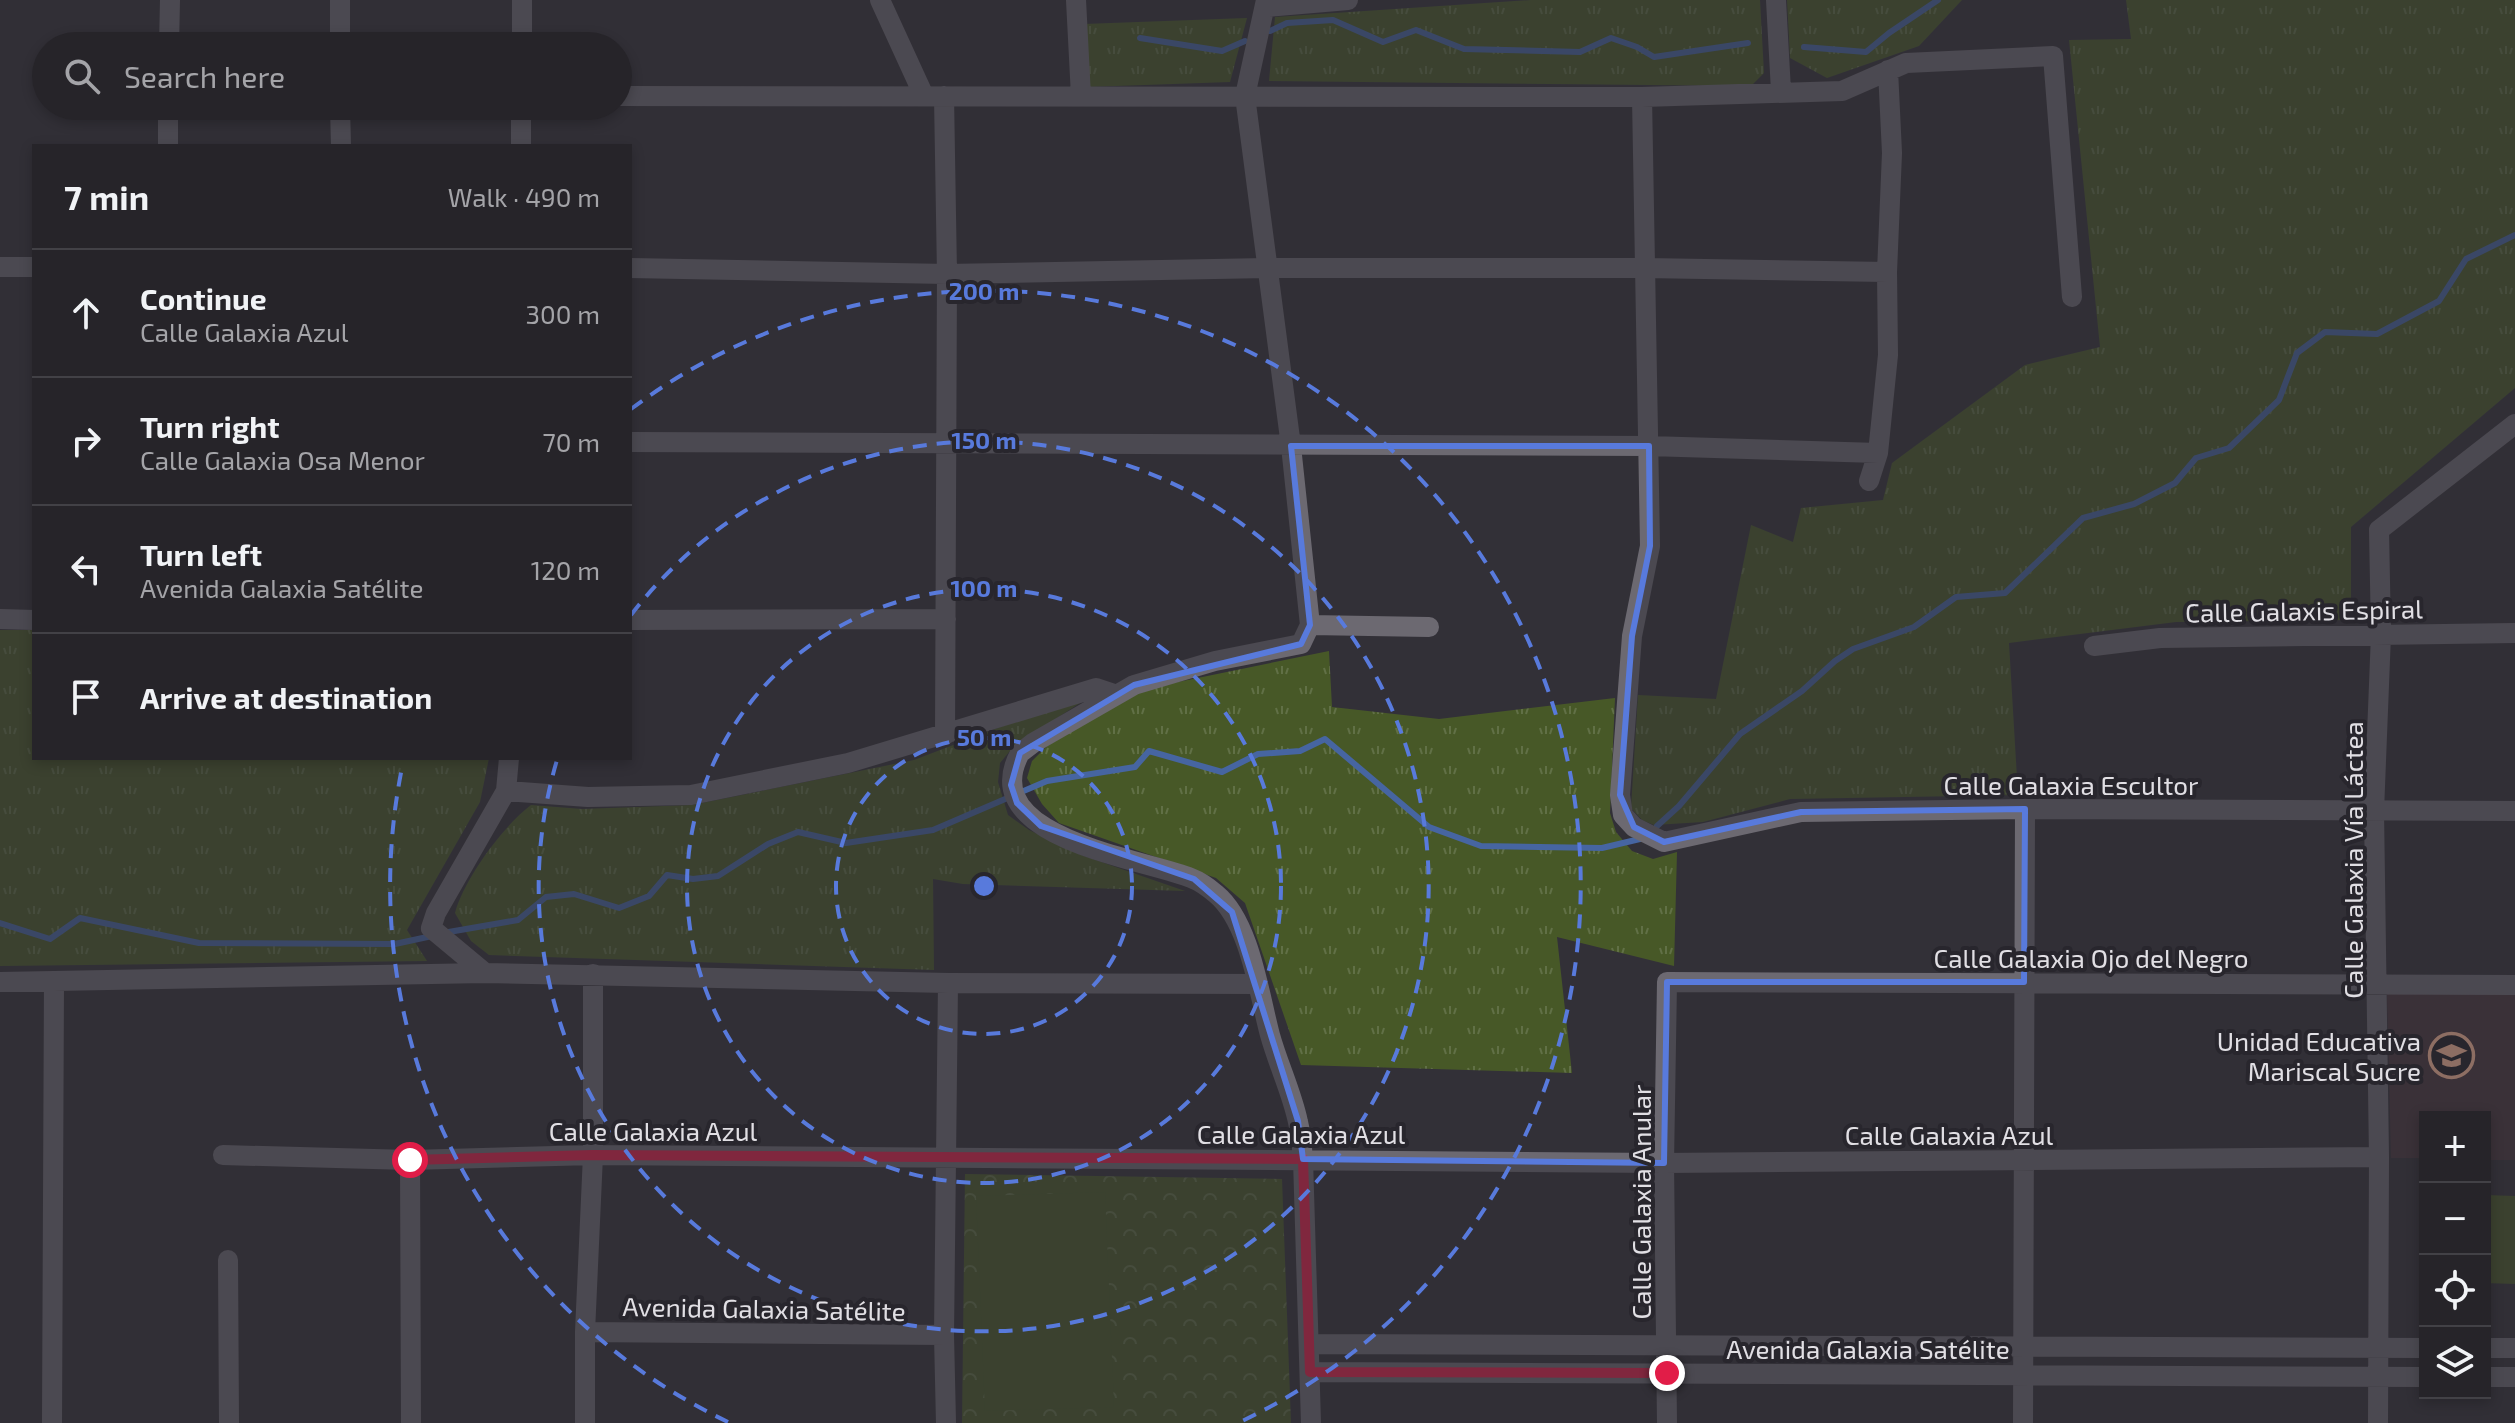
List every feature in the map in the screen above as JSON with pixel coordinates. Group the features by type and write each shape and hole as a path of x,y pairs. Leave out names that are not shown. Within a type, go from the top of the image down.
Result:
{"street":[{"path":"169,32 170,0"},
{"path":"340,0 340,32"},
{"path":"522,0 522,32"},
{"path":"880,0 934,96 947,274 945,735"},
{"path":"1076,0 1081,96"},
{"path":"1311,1423 1303,1159 1298,1121 1271,1038 1258,984 1232,912 1218,896 1194,879 1066,838 1030,818 1017,803 1011,785 1012,767 1020,753 1114,694 1175,671 1301,644 1310,625 1291,446 1245,96 1266,4 1348,0"},
{"path":"1776,0 1781,91"},
{"path":"632,96 1642,97 1842,91 1906,63 2053,56 2072,297"},
{"path":"1869,481 1878,453 1888,355 1887,272 1892,153 1888,70"},
{"path":"1642,97 1649,446"},
{"path":"168,120 168,144"},
{"path":"340,120 341,144"},
{"path":"521,120 521,144"},
{"path":"0,267 32,267"},
{"path":"632,268 947,274 1267,268 1645,268 1887,272"},
{"name":"Calle Galaxia Vía Láctea","path":"2378,1423 2379,1157 2374,811 2381,634 2379,530 2515,424"},
{"path":"632,442 1649,446 1878,453"},
{"name":"Calle Galaxia Escultor","path":"1649,446 1650,546 1632,636 1620,795 1623,815 1634,827 1664,842 1801,812 2025,809 2515,811"},
{"path":"0,619 32,620"},
{"path":"632,620 946,619"},
{"path":"1310,625 1429,627"},
{"name":"Calle Galaxis Espiral","path":"2094,646 2160,638 2515,633"},
{"path":"506,791 588,797 691,795 848,763 1096,688 1114,694"},
{"path":"485,973 431,928 436,913 506,791 509,760"},
{"path":"2023,1423 2025,809"},
{"path":"0,982 485,973 948,983 1258,984"},
{"path":"585,1423 585,1332 593,1155 593,974"},
{"path":"52,1423 54,982"},
{"name":"Calle Galaxia Ojo del Negro","path":"1667,982 2515,985"},
{"name":"Calle Galaxia Anular","path":"1667,982 1664,1163 1667,1423"},
{"path":"946,1423 948,983"},
{"name":"Calle Galaxia Azul","path":"223,1155 410,1160 593,1155 1664,1163 2379,1157"},
{"path":"410,1160 411,1423"},
{"path":"228,1260 229,1423"},
{"name":"Avenida Galaxia Satélite","path":"585,1332 944,1335"},
{"name":"Avenida Galaxia Satélite","path":"1310,1344 2419,1348"},
{"path":"2491,1348 2515,1348"},
{"name":"Avenida Galaxia Satélite","path":"1310,1372 2419,1377"},
{"path":"2491,1377 2515,1377"}],"highlighted area":[{"path":"1291,446 1649,446 1650,546 1632,636 1620,795 1634,827 1664,842 1801,812 2025,809 2024,982 1667,982 1664,1163 1303,1159 1298,1121 1232,912 1194,879 1041,826 1017,803 1011,785 1020,753 1134,685 1301,644 1310,625"}],"shaded area":[{"name":"Unidad Educativa Mariscal Sucre","path":"2387,991 2515,992 2515,1160 2491,1160 2491,1111 2419,1111 2419,1158 2391,1158"}],"green space":[{"path":"1531,0 1760,0 1764,73 1751,86 1269,81 1275,17"},
{"path":"1787,0 1962,0 1919,46 1827,78 1790,58"},
{"path":"2126,0 2515,0 2515,388 2351,527 2351,620 2176,622 2009,643 2018,795 1790,799 1703,822 1654,825 1642,820 1631,808 1638,695 1716,699 1751,525 1793,542 1801,508 1883,500 1892,463 2025,365 2100,347 2069,40 2131,39"},
{"path":"1247,18 1230,82 1087,87 1084,24"},
{"path":"0,630 32,630 32,760 489,760 480,802 407,930 427,961 0,966"},
{"path":"1329,651 1332,707 1439,719 1615,698 1610,813 1616,832 1632,851 1653,859 1677,852 1674,966 1557,937 1572,1073 1301,1065 1245,903 1216,878 1059,823 1042,804 1027,778 1032,761 1047,746 1144,689"},
{"path":"1083,701 1014,746 1000,763 998,782 1008,815 1029,830 1084,856 1185,891 963,884 933,879 934,970 489,955 471,941 455,913 467,885 486,854 531,805 582,809 692,805 914,760 1003,726"},
{"path":"965,1174 1282,1179 1291,1423 962,1423"},
{"path":"1105,1192 1114,1407 985,1411 976,1196"},
{"path":"2491,1195 2515,1196 2515,1284 2491,1283"}],"waterway":[{"path":"1804,47 1866,52 1938,0"},
{"path":"1270,31 1287,23 1333,20 1383,42 1416,30 1464,49 1580,52 1611,38 1654,57 1748,43"},
{"path":"1140,38 1222,51 1245,41"},
{"path":"1657,826 1679,806 1740,734 1802,691 1835,661 1853,649 1914,627 1956,597 2005,593 2083,518 2134,504 2175,483 2196,458 2229,448 2279,400 2297,353 2325,332 2377,334 2439,301 2466,259 2515,235"},
{"path":"443,933 518,920 546,897 574,894 619,908 649,896 667,875 693,879 718,876 768,844 798,832 846,843 933,830 1047,781 1135,767 1149,751 1222,772 1258,754 1300,751 1325,739 1429,827 1481,846 1602,848 1644,838"},
{"path":"0,923 50,939 80,918 199,943 395,944 432,936"}],"place":[{"name":"Unidad Educativa Mariscal Sucre","path":"2452,1055"}],"route":[{"path":"410,1160 593,1155 1303,1159 1310,1372 1667,1373"}]}
